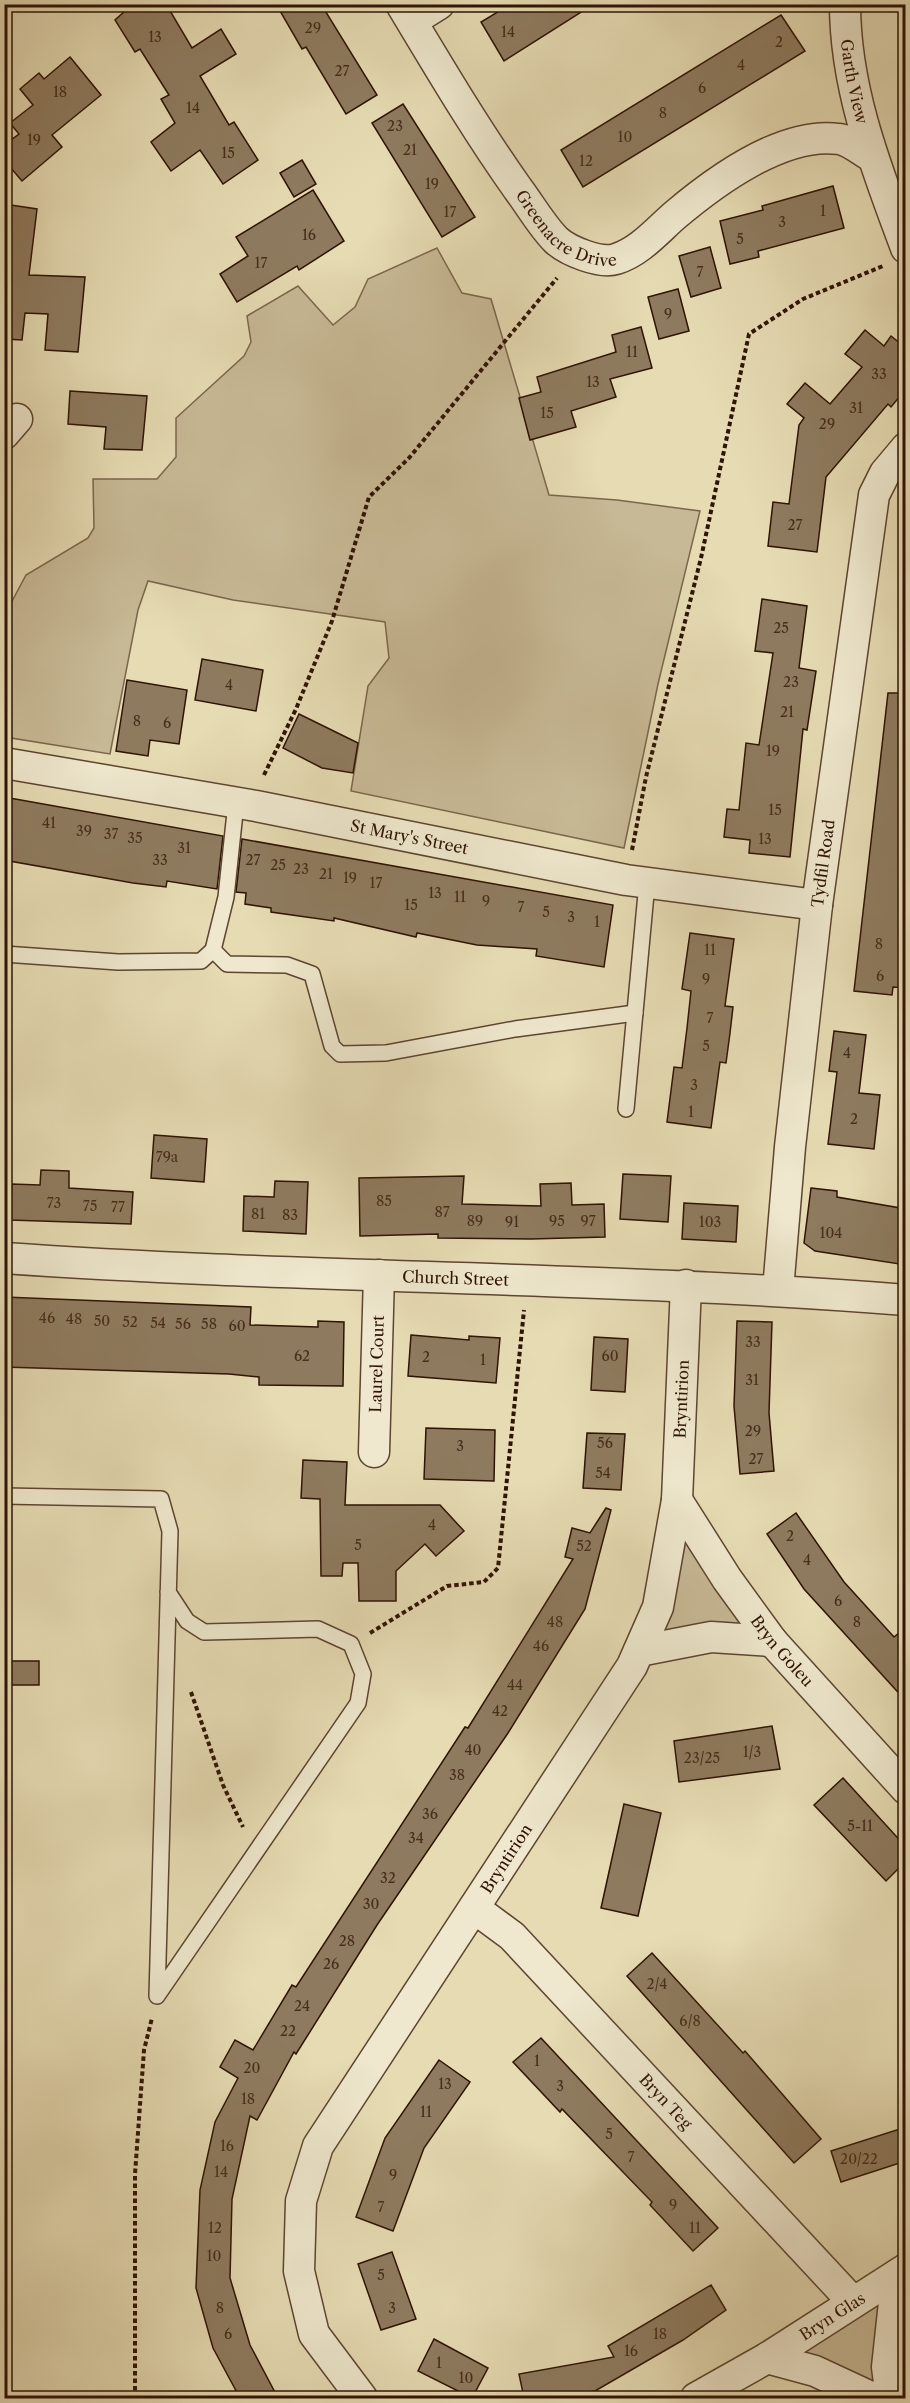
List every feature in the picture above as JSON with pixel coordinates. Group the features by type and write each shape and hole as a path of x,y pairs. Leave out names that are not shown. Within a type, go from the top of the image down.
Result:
{"street":[{"path":"406,13 439,4"},
{"name":"Garth View","path":"845,4 845,22 857,101 871,156"},
{"name":"Greenacre Drive","path":"406,13 510,178 557,241 578,252 600,259 615,259 649,240 702,193 737,168 779,149 810,140 840,139 871,156"},
{"path":"871,156 895,257"},
{"name":"Tydfil Road","path":"778,1290 790,1147 817,905 874,495 885,473 906,448"},
{"name":"St Mary's Street","path":"4,763 246,804 637,881 817,905"},
{"name":"Church Street","path":"4,1258 147,1268 526,1278 686,1285 906,1300"},
{"name":"Laurel Court","path":"374,1452 378,1275"},
{"name":"Bryntirion","path":"362,2398 314,2334 299,2271 301,2201 318,2146 563,1775 632,1666 658,1607 677,1500 686,1285"},
{"name":"Bryn Goleu","path":"677,1500 727,1579 772,1641 906,1789"},
{"path":"639,1651 711,1637 772,1641"},
{"name":"Bryn Teg","path":"474,1908 512,1936 853,2302"},
{"name":"Bryn Glas","path":"696,2398 767,2358 901,2272"},
{"name":"Bryn Glas","path":"891,2398 887,2367 901,2272"},
{"name":"Bryn Glas","path":"767,2358 815,2371 873,2398"}],"lane":[{"path":"4,954 68,960 174,964 201,961 213,950 246,804"},
{"path":"626,1109 635,1013 637,881"},
{"path":"213,950 227,964 287,964 312,974 332,1046 340,1054 386,1053 515,1029 635,1013"},
{"path":"4,1496 161,1499 170,1531 157,1996"},
{"path":"157,1996 358,1703 363,1674 351,1644 318,1629 204,1632 187,1621 168,1592"}],"path":[{"path":"246,804 296,709 332,621 369,497 409,458 578,252"},
{"path":"637,881 646,777 700,558 749,334 803,299 895,257"},
{"path":"351,1644 447,1586 484,1582 498,1568 526,1278"},
{"path":"166,1648 181,1661 223,1785 255,1852"},
{"path":"135,2398 135,2174 144,2050 157,1996"}],"shaded area":[{"path":"437,248 462,293 491,299 549,495 617,500 700,511 658,684 624,848 351,791 368,686 389,658 385,622 233,600 148,581 138,610 110,754 5,737 5,608 11,603 26,575 88,538 94,528 93,479 157,479 176,457 176,418 244,356 251,342 247,316 298,286 333,325 355,307 368,279"},
{"path":"677,1500 772,1641 639,1651"},
{"path":"897,2275 890,2390 793,2364 820,2322"}],"building":[{"path":"133,4 166,4 192,48 221,29 236,54 200,76 229,125 234,122 258,160 223,184 200,150 171,171 151,142 175,123 161,99 169,95 140,49 135,52 115,20"},
{"path":"276,4 321,4 377,95 346,114 306,47 302,49"},
{"path":"511,4 594,4 504,61 481,22"},
{"path":"781,15 805,51 583,187 561,150"},
{"path":"70,57 101,95 52,135 62,147 22,181 4,160 4,145 19,134 10,123 33,105 20,89 39,73 44,79"},
{"path":"403,104 475,217 442,237 372,123"},
{"path":"302,160 316,184 294,197 280,173"},
{"path":"833,186 844,228 758,251 759,257 730,264 720,221 763,210 762,206"},
{"path":"313,190 344,241 299,270 297,266 237,302 220,274 248,256 236,237"},
{"path":"4,204 37,209 29,275 85,277 78,352 45,350 48,314 25,313 22,340 4,339"},
{"path":"710,247 721,288 691,297 679,256"},
{"path":"678,289 689,331 659,339 648,297"},
{"path":"641,327 652,368 610,379 616,397 571,411 576,427 530,440 519,398 541,392 537,377 616,352 612,335"},
{"path":"865,330 884,346 891,336 906,348 906,389 891,407 888,404 826,477 817,552 768,546 773,502 789,504 799,425 804,418 787,404 805,383 830,404 862,367 845,354"},
{"path":"70,391 147,396 142,450 104,449 106,427 68,424"},
{"path":"762,599 807,606 799,668 816,671 807,730 803,729 790,857 749,853 750,840 724,837 727,809 739,810 746,743 759,745 773,653 755,651"},
{"path":"202,659 263,670 256,711 195,700"},
{"path":"127,680 187,690 179,744 150,740 148,756 116,751"},
{"path":"888,693 906,693 906,903 903,902 899,950 906,951 906,988 893,987 892,995 854,991"},
{"path":"299,714 358,743 353,773 322,768 283,748"},
{"path":"4,797 223,836 217,889 167,881 166,887 133,883 4,860"},
{"path":"242,839 613,905 604,967 536,956 537,949 477,945 417,933 416,937 334,918 334,921 271,912 271,908 245,904 246,893 236,892"},
{"path":"690,933 734,939 725,1006 733,1007 730,1033 726,1063 720,1062 711,1128 667,1122 674,1067 682,1068 687,1028 691,991 682,989"},
{"path":"834,1031 866,1035 859,1093 880,1095 874,1149 828,1144 837,1072 829,1071"},
{"path":"154,1135 207,1139 204,1182 151,1178"},
{"path":"41,1170 69,1171 69,1188 133,1192 131,1224 10,1220 12,1184 40,1185"},
{"path":"623,1174 671,1176 668,1222 620,1219"},
{"path":"464,1176 462,1204 541,1206 540,1184 571,1183 572,1205 604,1204 605,1237 438,1238 438,1234 360,1236 359,1178"},
{"path":"275,1181 308,1182 306,1234 243,1231 244,1196 274,1197"},
{"path":"811,1188 837,1191 837,1197 906,1209 906,1265 815,1251 804,1243"},
{"path":"684,1203 738,1206 736,1242 682,1239"},
{"path":"4,1297 251,1307 250,1325 318,1327 318,1321 344,1322 343,1386 259,1385 259,1377 229,1374 4,1367"},
{"path":"737,1321 772,1322 769,1413 774,1471 740,1474 734,1406"},
{"path":"411,1335 469,1340 469,1336 500,1338 496,1383 408,1376"},
{"path":"594,1337 628,1339 625,1392 591,1390"},
{"path":"426,1428 495,1430 494,1481 424,1479"},
{"path":"587,1433 625,1434 621,1490 583,1488"},
{"path":"303,1460 347,1462 345,1505 440,1505 464,1531 436,1556 425,1544 396,1571 396,1601 359,1601 358,1563 343,1563 342,1576 321,1576 320,1499 301,1498"},
{"path":"606,1508 611,1510 585,1609 508,1733 377,1925 296,2054 294,2052 257,2120 250,2116 232,2199 230,2278 250,2345 278,2398 240,2398 213,2348 196,2288 200,2190 215,2122 238,2078 220,2067 235,2040 253,2050 292,1985 296,1987 465,1727 468,1728 573,1559 565,1557 572,1528 590,1533"},
{"path":"796,1513 844,1582 894,1637 906,1627 906,1701 804,1589 767,1534"},
{"path":"4,1661 39,1661 39,1685 4,1685"},
{"path":"772,1726 780,1769 679,1782 674,1741"},
{"path":"843,1778 906,1847 906,1861 886,1881 814,1805"},
{"path":"624,1804 661,1813 638,1916 601,1908"},
{"path":"652,1953 743,2053 745,2051 821,2139 794,2163 627,1976"},
{"path":"541,2038 718,2228 693,2251 650,2205 652,2202 562,2109 560,2112 513,2062"},
{"path":"439,2060 470,2082 424,2148 393,2231 356,2217 385,2138"},
{"path":"906,2127 906,2161 841,2182 831,2151"},
{"path":"392,2252 416,2319 381,2330 358,2264"},
{"path":"711,2285 726,2310 683,2340 595,2391 557,2398 524,2398 519,2374 614,2357 608,2346"},
{"path":"434,2339 488,2368 472,2398 418,2371"}]}
